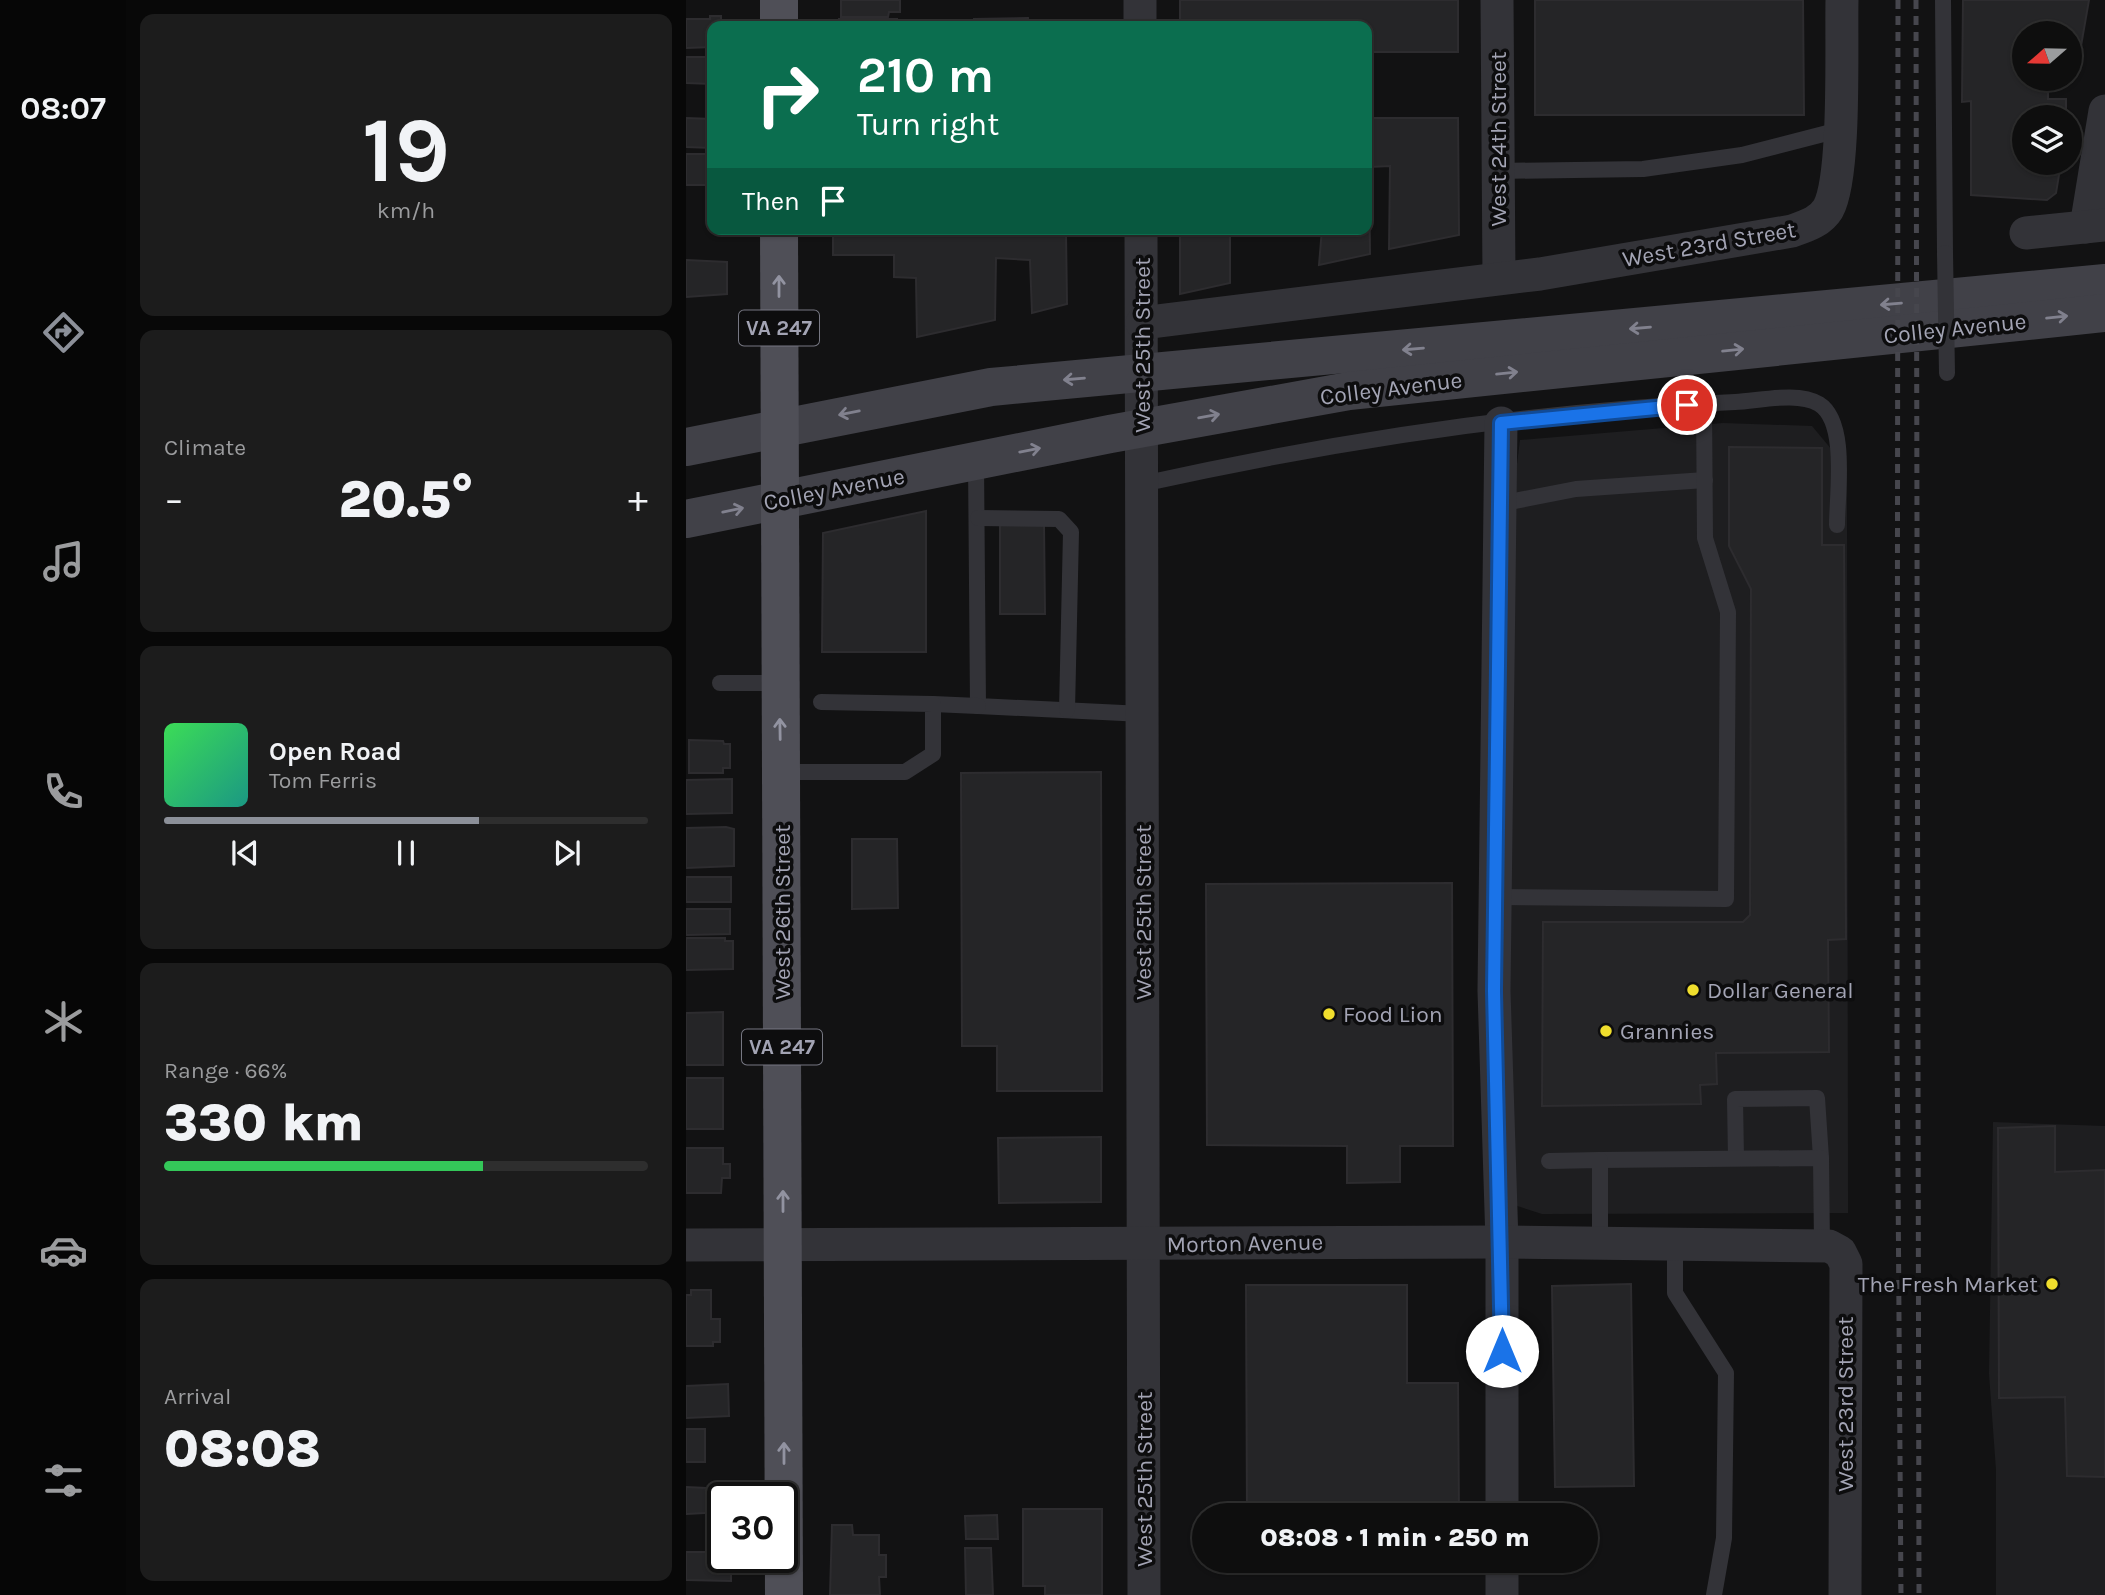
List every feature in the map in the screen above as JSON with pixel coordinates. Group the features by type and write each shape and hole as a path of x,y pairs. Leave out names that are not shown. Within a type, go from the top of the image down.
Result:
{"main road":[{"path":"779,0 779,21"},
{"name":"West 26th Street","path":"779,235 784,1595"},
{"name":"Colley Avenue","path":"686,447 969,390 2105,283"},
{"name":"Colley Avenue","path":"686,519 1142,428 1349,391 2105,313"}],"street":[{"path":"1140,0 1140,21"},
{"name":"West 24th Street","path":"1497,0 1499,278"},
{"name":"West 23rd Street","path":"1142,323 1499,278 1792,231 1813,224 1826,211 1834,195 1839,130 1842,0"},
{"path":"2025,233 2095,226 2105,111"},
{"name":"West 25th Street","path":"1141,235 1144,1595"},
{"path":"1501,423 1494,991 1502,1242 1502,1503"},
{"name":"Morton Avenue","path":"686,1245 1502,1242 1813,1245"},
{"name":"West 23rd Street","path":"1813,1245 1840,1252 1846,1264 1845,1595"},
{"path":"1502,1573 1502,1595"}],"lane":[{"path":"1943,0 1947,373"},
{"path":"1498,171 1643,169 1742,155 1839,130"},
{"path":"1142,484 1258,458 1391,435 1704,403 1802,399 1818,403 1830,414 1837,429 1837,525"},
{"path":"1496,897 1726,899 1728,612 1705,538 1704,403"},
{"path":"976,461 978,706"},
{"path":"1499,504 1576,489 1705,480"},
{"path":"978,518 1059,519 1071,532 1068,710"},
{"path":"720,683 779,683"},
{"path":"821,702 933,704 1143,714"},
{"path":"781,772 905,772 933,754 933,704"},
{"path":"1736,1158 1735,1099 1817,1098 1821,1158 1813,1245"},
{"path":"1549,1161 1821,1158"},
{"path":"1600,1160 1600,1242"},
{"path":"1675,1242 1675,1293 1726,1373 1724,1538 1714,1595"}],"shaded area":[{"path":"1723,423 1812,426 1847,468 1848,1213 1542,1214 1511,1204 1506,553 1520,440"},
{"path":"1993,1122 2105,1126 2105,1595 1996,1595 1996,1470 1989,1374"}],"building":[{"path":"841,0 900,0 900,12 889,12 888,17 841,17"},
{"path":"1180,0 1458,0 1458,52 1372,52 1372,21 1180,21"},
{"path":"1535,0 1803,0 1804,115 1535,115"},
{"path":"1963,0 2089,0 2082,40 2082,21 2012,21 2012,91 2048,91 2048,99 2066,99 2066,105 2012,105 2012,175 2059,175 2056,193 2047,200 1971,195 1971,101 1962,102"},
{"path":"710,16 721,16 721,21 707,21 707,47 686,48 686,19 710,19"},
{"path":"1028,18 1028,21 974,21"},
{"path":"839,19 897,19 897,21"},
{"path":"686,57 707,57 707,84 686,83"},
{"path":"686,118 707,119 707,148 686,147"},
{"path":"1372,118 1458,118 1459,235 1389,249 1390,166 1372,167"},
{"path":"686,154 707,154 707,185 686,185"},
{"path":"833,235 1066,235 1067,304 1032,313 1030,260 996,258 995,320 917,337 916,278 894,277 894,255 833,255"},
{"path":"1180,235 1230,235 1230,283 1180,294"},
{"path":"1322,235 1370,235 1370,254 1319,265"},
{"path":"686,260 727,262 727,294 686,297"},
{"path":"1729,447 1822,448 1822,545 1844,545 1846,939 1828,940 1829,1052 1716,1053 1717,1084 1700,1085 1701,1104 1542,1106 1543,922 1743,922 1750,915 1751,589 1729,546"},
{"path":"926,511 926,652 822,652 823,533"},
{"path":"1000,525 1044,525 1045,614 1000,614"},
{"path":"689,740 723,741 724,744 730,744 730,768 723,768 723,773 689,773"},
{"path":"1101,772 1102,1091 997,1091 997,1046 962,1046 961,773"},
{"path":"732,779 732,813 686,814 686,780"},
{"path":"686,828 734,829 734,866 686,868"},
{"path":"852,839 897,839 898,908 852,909"},
{"path":"686,877 731,877 731,902 686,902"},
{"name":"Food Lion","path":"1452,883 1453,1146 1400,1146 1400,1182 1347,1183 1347,1146 1207,1145 1206,884"},
{"path":"686,909 730,909 730,934 686,935"},
{"path":"686,938 725,938 725,941 733,941 733,969 686,970"},
{"path":"723,1012 723,1065 686,1065 686,1013"},
{"path":"686,1078 723,1078 723,1129 686,1129"},
{"name":"The Fresh Market","path":"2055,1126 2055,1172 2105,1170 2105,1477 2067,1476 2065,1397 1999,1398 1998,1128"},
{"path":"1101,1137 1101,1202 999,1203 998,1138"},
{"path":"686,1148 723,1148 723,1164 730,1164 730,1178 722,1178 721,1193 686,1193"},
{"path":"1631,1284 1634,1486 1555,1487 1552,1286"},
{"path":"1246,1285 1407,1285 1407,1383 1458,1383 1459,1503 1247,1503"},
{"path":"691,1290 711,1290 711,1319 720,1319 720,1342 713,1342 713,1346 686,1346 686,1295 691,1295"},
{"path":"728,1384 729,1416 686,1418 686,1386"},
{"path":"686,1429 705,1429 705,1462 686,1462"},
{"path":"686,1487 707,1488 707,1513 686,1514"},
{"path":"1023,1509 1102,1509 1102,1595 1045,1595 1045,1586 1023,1586"},
{"path":"997,1515 998,1539 966,1539 965,1516"},
{"path":"832,1525 852,1525 853,1535 879,1535 879,1555 886,1555 886,1577 879,1577 880,1595 830,1595"},
{"path":"965,1548 991,1548 993,1595 966,1595"},
{"path":"686,1552 707,1552 707,1573 731,1573 731,1581 686,1580"}],"railway":[{"path":"1898,0 1897,1041 1901,1595"},
{"path":"1916,0 1919,1595"}],"place":[{"name":"Dollar General","path":"1693,990"},
{"name":"Food Lion","path":"1329,1014"},
{"name":"Grannies","path":"1606,1031"},
{"name":"The Fresh Market","path":"2052,1284"}],"route":[{"path":"1502,1351 1502,1242 1494,991 1501,423 1687,405"}]}
